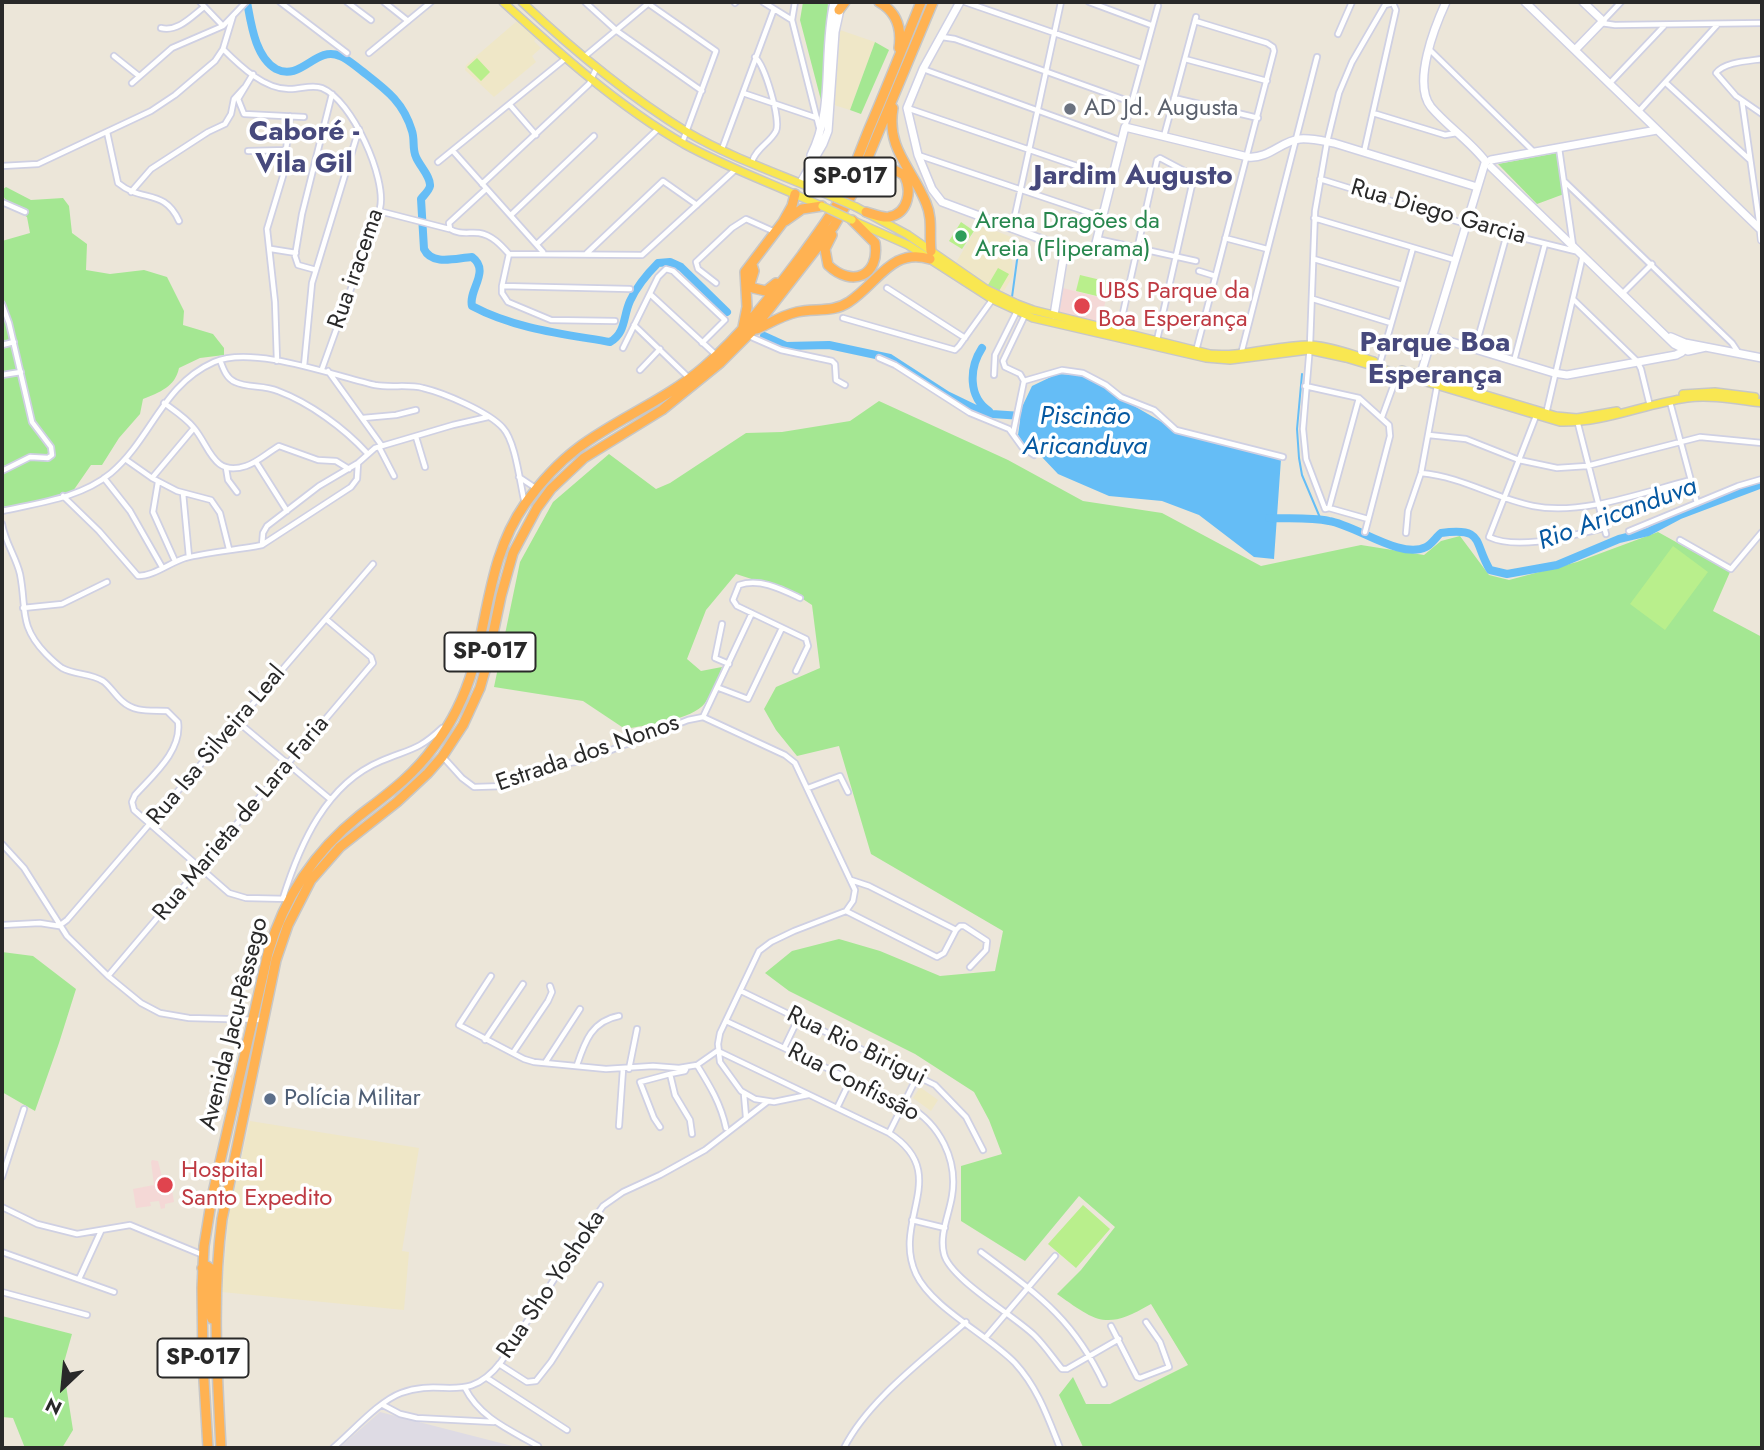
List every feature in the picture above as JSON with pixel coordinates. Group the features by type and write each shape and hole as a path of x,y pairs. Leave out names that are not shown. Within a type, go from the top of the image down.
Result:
{"highway":[{"path":"880,2 895,15 899,25 900,41 895,66"},
{"name":"Avenida Jacu-Pêssego","path":"208,1448 203,1374 202,1268 215,1180 265,966 286,898 339,834 409,776 433,749 452,719 472,670 487,594 498,560 511,529 537,489 579,447 689,379 748,332 841,198 921,2"},
{"name":"Avenida Jacu-Pêssego","path":"220,1448 218,1240 282,940 299,901 311,880 340,847 414,787 442,757 463,725 480,688 513,553 537,508 551,489 584,458 668,406 720,363 834,226 855,191 933,2"},
{"path":"795,194 783,222 744,277 748,332 787,314 841,307 861,294 900,259 912,255 930,255 931,221 926,202 892,138 896,92"},
{"path":"855,191 872,170 879,166 899,171 908,182 908,197 902,209 886,217 866,212"},
{"path":"783,222 802,209 822,206"},
{"path":"834,226 825,249 828,265 841,275 862,275 868,272 875,261 875,243 852,220"},
{"path":"752,265 754,271 750,285 757,290 766,291 785,277"},
{"path":"265,966 266,978 258,1011 262,1013 267,1007"},
{"path":"251,1084 247,1075 256,1030 253,1019"},
{"path":"215,1180 218,1189 209,1240 213,1244 218,1240"},
{"path":"217,1346 212,1336 213,1267 204,1255 218,1240"},
{"path":"202,1268 210,1268 209,1311 212,1319"}],"main road":[{"path":"503,2 593,80 682,143 930,255 994,293 1033,310 1218,355 1310,348 1337,350 1380,363 1437,386 1560,422 1604,419 1670,402 1706,397 1762,401"},
{"path":"522,2 596,69 687,131 866,212 908,235 930,255 992,299 1025,315 1213,359 1238,359 1310,348 1546,414 1577,420 1702,392 1762,401"},
{"path":"704,154 719,154 722,149"},
{"path":"1025,315 1048,319 1054,316"}],"street":[{"path":"200,2 223,26"},
{"path":"280,2 347,52"},
{"path":"347,2 371,20"},
{"path":"384,2 408,21"},
{"path":"369,53 430,2"},
{"path":"585,2 617,31 702,91"},
{"path":"584,58 648,2 716,51 682,143"},
{"path":"763,2 792,20"},
{"path":"795,2 792,20 821,134"},
{"path":"960,2 923,69 907,108 918,155 939,200 1065,248 1090,254 1095,247 1158,6"},
{"path":"965,2 1141,63"},
{"path":"1012,229 1061,2"},
{"path":"1089,2 1152,25"},
{"path":"1338,34 1352,2"},
{"path":"1447,2 1436,26 1423,75 1426,96 1431,106 1664,333 1684,346 1706,347 1762,358"},
{"path":"1525,2 1761,230"},
{"path":"1583,2 1602,22 1615,25 1762,23"},
{"path":"1575,50 1621,2"},
{"path":"1364,152 1396,6 1393,3 1385,3 1345,76 1335,104 1314,218 1313,299 1305,386 1303,443 1306,459 1325,509 1368,520"},
{"path":"132,83 172,48 223,26 244,4"},
{"path":"799,181 821,134 830,19 840,4"},
{"path":"799,181 823,144 828,131 835,32 840,4"},
{"path":"161,28 168,30 178,27 204,7"},
{"path":"722,149 774,9"},
{"path":"2,166 38,164 151,111 208,69 223,49 233,16"},
{"path":"1164,137 1196,19 1267,43 1274,48 1196,351"},
{"path":"1638,111 1718,24"},
{"path":"1609,83 1664,25"},
{"path":"941,36 1131,102"},
{"path":"223,49 253,74 275,87 319,87 332,94 304,204 295,261 298,265 316,270"},
{"path":"1430,50 1533,151"},
{"path":"114,56 139,76"},
{"path":"752,162 754,155 777,127 762,65 755,57"},
{"path":"1241,354 1317,57"},
{"path":"438,162 566,58"},
{"path":"1762,59 1726,66 1717,71 1718,78 1742,101 1762,114"},
{"path":"1185,60 1267,80"},
{"path":"482,184 593,80 596,69"},
{"path":"923,69 1122,141"},
{"path":"253,74 239,99 244,114 304,117"},
{"path":"1666,83 1750,161"},
{"path":"131,192 148,171 225,124 231,114 234,99 244,88"},
{"path":"743,93 817,118"},
{"name":"Rua iracema","path":"324,370 379,211 381,190 359,128 332,94"},
{"path":"1174,98 1258,118"},
{"path":"1742,101 1762,240"},
{"path":"510,105 536,135"},
{"path":"907,108 1113,179"},
{"path":"1373,113 1445,135 1457,133"},
{"path":"278,361 271,249 267,229 282,183 290,116"},
{"path":"1125,127 1248,157 1268,154 1294,140 1327,142 1477,187"},
{"path":"304,366 310,297 316,270 359,128"},
{"path":"537,244 660,128"},
{"path":"1419,378 1480,176 1489,163 1533,151 1657,131"},
{"path":"107,132 118,183 131,192 163,200 174,210 179,221"},
{"path":"511,215 594,136"},
{"path":"1559,147 1571,242"},
{"path":"247,151 287,150"},
{"path":"453,151 544,253"},
{"path":"918,155 1021,188 1102,218"},
{"path":"1119,331 1158,159 1194,175 1157,340"},
{"path":"615,321 544,318 508,302 502,293 502,286 509,254 644,254 736,169"},
{"name":"Rua Diego Garcia","path":"1320,179 1466,224 1582,253"},
{"path":"587,253 663,181 697,205"},
{"path":"1564,181 1652,264 1739,353"},
{"path":"450,229 449,223 486,189"},
{"path":"2,202 25,212"},
{"name":"Rua iracema","path":"379,211 450,229 455,233 489,236 509,254"},
{"path":"1314,218 1455,260"},
{"path":"716,283 698,269 696,262 732,228 746,219 776,232"},
{"path":"1475,349 1507,234"},
{"path":"1225,238 1267,249"},
{"path":"1097,239 1196,261"},
{"name":"Rua Diego Garcia","path":"1556,247 1571,242"},
{"path":"1514,361 1545,244"},
{"path":"1054,316 1065,248"},
{"path":"1380,363 1413,248"},
{"path":"271,249 296,253"},
{"path":"1546,414 1582,253"},
{"path":"1314,259 1402,285"},
{"path":"1623,293 1652,264"},
{"path":"623,348 661,272 670,270 725,320 702,343"},
{"path":"1199,271 1215,276"},
{"path":"502,286 630,289"},
{"path":"887,288 965,338"},
{"path":"650,294 716,356"},
{"path":"1572,298 1637,361 1649,402"},
{"path":"843,318 955,349 992,299"},
{"path":"1313,299 1391,323"},
{"path":"2,304 33,422 51,447 52,454 48,458 30,457 2,471"},
{"path":"994,375 995,355 1017,311"},
{"path":"1013,435 1024,381 1020,374 1005,367 1003,361 1025,315"},
{"path":"634,325 689,379"},
{"path":"748,332 781,350 832,360 835,364 836,380 845,385"},
{"path":"1432,336 1554,373 1573,374 1676,355 1684,346"},
{"path":"2,345 14,342"},
{"path":"640,370 660,349"},
{"path":"2,511 63,496 104,478 125,459 164,403 185,379 220,360 246,358 324,370 377,385 424,388 488,417 508,434 525,505"},
{"path":"879,358 895,365 970,413 1009,429 1022,447 1034,455"},
{"path":"220,360 232,380 286,394 338,424 368,453"},
{"path":"324,370 363,418 381,446 394,476"},
{"path":"1024,381 1062,370 1083,373 1106,385 1121,397 1154,410 1176,430 1283,457"},
{"path":"2,375 21,372"},
{"path":"1382,417 1398,373"},
{"path":"1305,386 1359,398 1389,425 1391,432 1364,532"},
{"path":"1406,533 1408,512 1421,473 1437,386"},
{"path":"1329,508 1359,398"},
{"path":"1670,402 1697,503"},
{"path":"164,403 194,428 210,454 226,468 241,467 277,447 285,447 318,460 336,461 349,469"},
{"path":"363,418 415,410"},
{"path":"1536,416 1489,537 1526,541 1558,538 1604,528"},
{"path":"262,545 264,530 286,511 358,463 368,453 381,446 488,417"},
{"path":"1577,420 1606,534"},
{"path":"152,478 194,428"},
{"path":"1429,435 1465,439 1519,460 1551,468 1587,466 1708,436 1762,443"},
{"path":"416,437 425,467"},
{"path":"125,459 158,482 183,493 208,498 214,503 223,520 229,549"},
{"path":"256,461 286,511"},
{"path":"63,496 99,531 138,576 146,576 189,557 262,545 351,487 357,479 358,463"},
{"path":"226,468 228,480 237,492"},
{"path":"1421,473 1455,478 1541,507 1567,508 1691,480"},
{"path":"518,476 537,489"},
{"path":"104,478 130,511 162,567"},
{"path":"1629,531 1762,478"},
{"path":"158,482 153,512 175,561"},
{"path":"183,493 189,557"},
{"path":"1320,496 1333,496"},
{"path":"2,524 20,575 29,634 55,663 103,681 132,708 142,711 167,711 175,717 179,726 173,749 133,799 134,810 221,887 235,895 246,898 286,898 314,824 330,799 371,766 421,747 452,719"},
{"path":"1680,540 1731,569 1762,532"},
{"name":"Rua Isa Silveira Leal","path":"59,926 71,916 150,825 373,564"},
{"path":"23,608 62,604 107,582"},
{"path":"796,671 808,641 733,603 737,587 741,584 767,584 800,598"},
{"path":"752,613 704,717 791,758 799,768 851,880 855,896 846,911 794,931 762,948 718,1038 718,1051 720,1062 744,1093 767,1102 808,1095"},
{"name":"Rua Marieta de Lara Faria","path":"108,976 372,664 373,660 326,619"},
{"path":"722,624 715,658 729,664"},
{"path":"719,688 748,699 782,628"},
{"name":"Estrada dos Nonos","path":"442,757 474,787 488,789 517,782 539,767 583,761 695,718 704,717"},
{"path":"238,722 330,799"},
{"path":"808,788 840,776 848,792"},
{"path":"2,844 24,868 59,926 84,954 130,996 160,1013 189,1018 265,1020"},
{"path":"851,880 869,886 956,930"},
{"path":"846,911 937,957 944,953 956,930 962,926 987,941 986,950 970,967"},
{"path":"2,925 40,923 59,926"},
{"path":"491,976 460,1023 461,1027 524,1059 626,1069 653,1066 687,1068 697,1065 718,1051"},
{"path":"485,1040 523,984"},
{"path":"513,1053 548,1001 552,992 550,986"},
{"name":"Rua Rio Birigui","path":"741,991 935,1085 966,1117 983,1150"},
{"path":"545,1063 580,1010"},
{"path":"577,1065 589,1033 602,1021 619,1016"},
{"path":"784,1048 798,1019"},
{"name":"Rua Confissão","path":"726,1021 902,1103 923,1116 940,1134 954,1178 943,1246 948,1264 1035,1335 1062,1369 1067,1369 1091,1355"},
{"path":"619,1126 626,1069 637,1029"},
{"path":"718,1051 888,1133 911,1152 919,1168 920,1187 912,1220 909,1250 917,1276 930,1294 1015,1363 1032,1385 1060,1448"},
{"path":"720,1062 727,1057"},
{"path":"697,1065 723,1110 726,1128"},
{"path":"660,1127 640,1084 641,1080 685,1071 687,1068"},
{"path":"670,1074 675,1095 690,1120 692,1134"},
{"path":"888,1133 918,1075"},
{"path":"837,1108 851,1079"},
{"path":"744,1093 746,1117"},
{"name":"Rua Sho Yoshoka","path":"333,1448 400,1393 416,1389 465,1388 477,1385 487,1378 499,1364 603,1206 624,1192 705,1150 767,1102"},
{"path":"2,1177 24,1109"},
{"path":"2,1207 5,1211 34,1223 68,1233 82,1234 130,1225 204,1255"},
{"path":"912,1220 945,1228"},
{"path":"79,1279 102,1231"},
{"path":"2,1252 114,1292"},
{"path":"981,1252 1028,1287 1058,1314 1091,1355 1104,1384"},
{"path":"986,1337 1055,1256"},
{"path":"499,1364 527,1381 536,1381 600,1285"},
{"path":"2,1292 87,1315"},
{"path":"844,1448 849,1437 873,1408 965,1322"},
{"path":"1111,1326 1139,1378 1168,1367 1160,1342 1146,1322"},
{"path":"1091,1355 1119,1339"},
{"path":"487,1378 567,1430"},
{"path":"465,1388 475,1404 495,1422 538,1446"},
{"path":"383,1405 412,1418 495,1422"}],"shaded area":[{"path":"517,21 537,38 534,41 541,48 532,56 536,62 494,97 465,70 466,65"},
{"path":"840,30 875,42 850,110 834,105"},
{"path":"979,224 1011,237 1013,276 1002,294 955,264"},
{"name":"UBS Parque da Boa Esperança","path":"1063,288 1106,299 1100,323 1059,313"},
{"path":"920,1087 938,1100 931,1111 913,1098"},
{"path":"250,1121 419,1148 402,1251 409,1252 404,1310 222,1292 229,1213"},
{"name":"Hospital Santo Expedito","path":"152,1160 158,1161 162,1177 157,1181 157,1185 171,1183 174,1202 165,1204 165,1208 161,1209 159,1201 150,1202 151,1206 136,1208 133,1189 154,1185"},
{"path":"380,1412 520,1448 339,1448"}],"green space":[{"path":"803,2 828,2 822,104 800,20"},
{"path":"875,42 889,50 861,114 850,110"},
{"path":"477,58 490,72 481,81 467,67"},
{"path":"1557,153 1564,194 1537,204 1498,164"},
{"path":"6,187 31,200 63,198 69,206 72,233 87,244 86,270 110,274 144,270 167,277 184,311 183,325 213,334 224,348 224,355 200,358 179,368 170,384 143,399 140,414 119,438 102,465 91,465 73,491 2,510 2,241 30,233 27,217 5,199 2,190"},
{"name":"Arena Dragões da Areia (Fliperama)","path":"961,222 974,231 962,249 949,241"},
{"path":"998,268 1009,274 999,291 988,285"},
{"path":"1080,275 1109,282 1105,298 1076,291"},
{"path":"879,401 1008,460 1083,501 1162,513 1261,566 1361,545 1424,555 1441,541 1460,536 1489,575 1509,580 1577,562 1658,532 1730,572 1713,611 1762,637 1762,1448 1083,1447 1059,1395 1073,1377 1086,1404 1110,1404 1188,1365 1151,1304 1123,1317 1102,1320 1057,1294 1081,1270 1115,1227 1079,1196 1025,1261 961,1221 961,1166 1002,1154 989,1120 974,1092 915,1054 789,991 765,973 792,951 839,939 880,951 940,976 995,971 1003,931 871,854 839,746 797,756 776,730 764,709 776,687 820,668 812,605 783,586 736,574 706,610 687,659 701,671 722,667 715,686 699,709 668,721 625,729 583,701 494,687 520,562 553,502 609,454 656,489 670,483 746,433 782,432 850,421"},
{"path":"1673,546 1708,572 1665,630 1630,604"},
{"path":"2,952 33,956 76,989 35,1111 2,1092"},
{"path":"1083,1205 1110,1229 1076,1268 1048,1244"},
{"path":"2,1316 72,1334 63,1366 73,1430 62,1448 25,1448 13,1418 2,1417"}],"water":[{"name":"Piscinão Aricanduva","path":"1057,374 1079,375 1101,383 1117,396 1179,432 1281,459 1274,559 1254,557 1199,515 1162,501 1109,496 1058,474 1040,455 1026,447 1018,435 1022,407 1032,386"}],"waterway":[{"name":"Rio Aricanduva","path":"247,2 259,48 269,64 276,69 293,71 323,55 340,56 392,96 404,112 412,131 416,157 430,182 421,199 424,249 433,258 472,257 477,262 479,274 472,306 522,325 610,342 622,329 630,301 642,281 658,263 670,262 681,267 727,312"},
{"path":"1012,297 1018,253 1016,246"},
{"name":"Rio Aricanduva","path":"764,336 786,346 829,345 890,358 947,395 976,409 992,414 1022,416"},
{"path":"982,348 975,364 973,382 977,398 989,411"},
{"path":"1302,374 1297,429 1299,458 1302,475 1321,520"},
{"name":"Rio Aricanduva","path":"1269,518 1329,521 1391,546 1416,550 1430,545 1441,533 1465,532 1476,539 1490,570 1507,574 1557,565 1619,539 1648,532 1680,515 1762,484"}],"place":[{"name":"AD Jd. Augusta","path":"1070,109"},
{"name":"Arena Dragões da Areia (Fliperama)","path":"961,236"},
{"name":"UBS Parque da Boa Esperança","path":"1082,306"},
{"name":"Polícia Militar","path":"270,1099"},
{"name":"Hospital Santo Expedito","path":"165,1185"}],"district":[{"name":"Caboré - Vila Gil","path":"304,149"},
{"name":"Jardim Augusto","path":"1133,177"},
{"name":"Parque Boa Esperança","path":"1435,360"}]}
